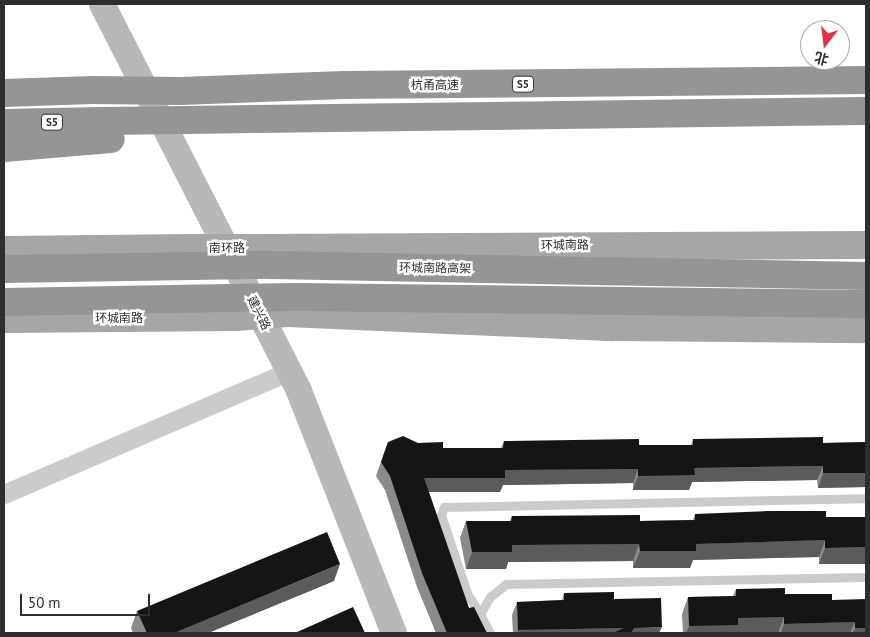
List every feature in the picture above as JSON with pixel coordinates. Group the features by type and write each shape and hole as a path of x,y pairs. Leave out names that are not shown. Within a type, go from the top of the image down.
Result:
{"highway":[{"name":"杭甬高速","path":"5,93 93,90 180,91 344,85 866,80"},
{"path":"4,148 106,130 190,129 395,115 866,111"},
{"name":"S5","path":"4,123 106,130"},
{"name":"环城南路高架","path":"4,269 271,265 866,276"},
{"path":"4,302 296,297 866,304"}],"main road":[{"name":"环城南路","path":"263,248 866,245"},
{"name":"南环路","path":"4,250 263,248"},
{"name":"环城南路","path":"4,319 234,317 288,313 613,327 866,329"}],"street":[{"name":"建兴路","path":"102,4 289,371 344,500 394,633"},
{"path":"4,494 289,371"}],"lane":[{"path":"490,633 467,593 441,514 444,507 866,498"},
{"path":"480,614 490,597 506,584 866,576"}],"building":[{"path":"403,436 418,443 443,442 443,448 503,448 504,441 639,439 639,445 693,445 693,439 823,437 823,443 866,442 866,473 823,473 823,466 694,468 695,475 638,476 638,469 505,470 505,478 424,478 469,608 474,607 487,633 447,633 422,573 390,476 381,462 388,442"},
{"path":"826,511 826,517 866,517 866,547 825,548 825,540 696,544 696,551 640,551 639,544 512,545 512,552 472,552 466,521 511,521 512,516 640,515 640,521 695,520 695,514"},
{"path":"327,532 340,564 174,633 147,633 137,611"},
{"path":"785,588 785,594 832,594 832,600 866,599 866,628 855,628 855,622 784,624 784,617 738,618 738,625 689,626 688,597 736,596 736,589"},
{"path":"614,592 614,599 661,598 662,627 634,628 631,633 613,633 624,628 518,630 517,602 564,600 564,593"},
{"path":"353,607 365,633 295,633"}]}
